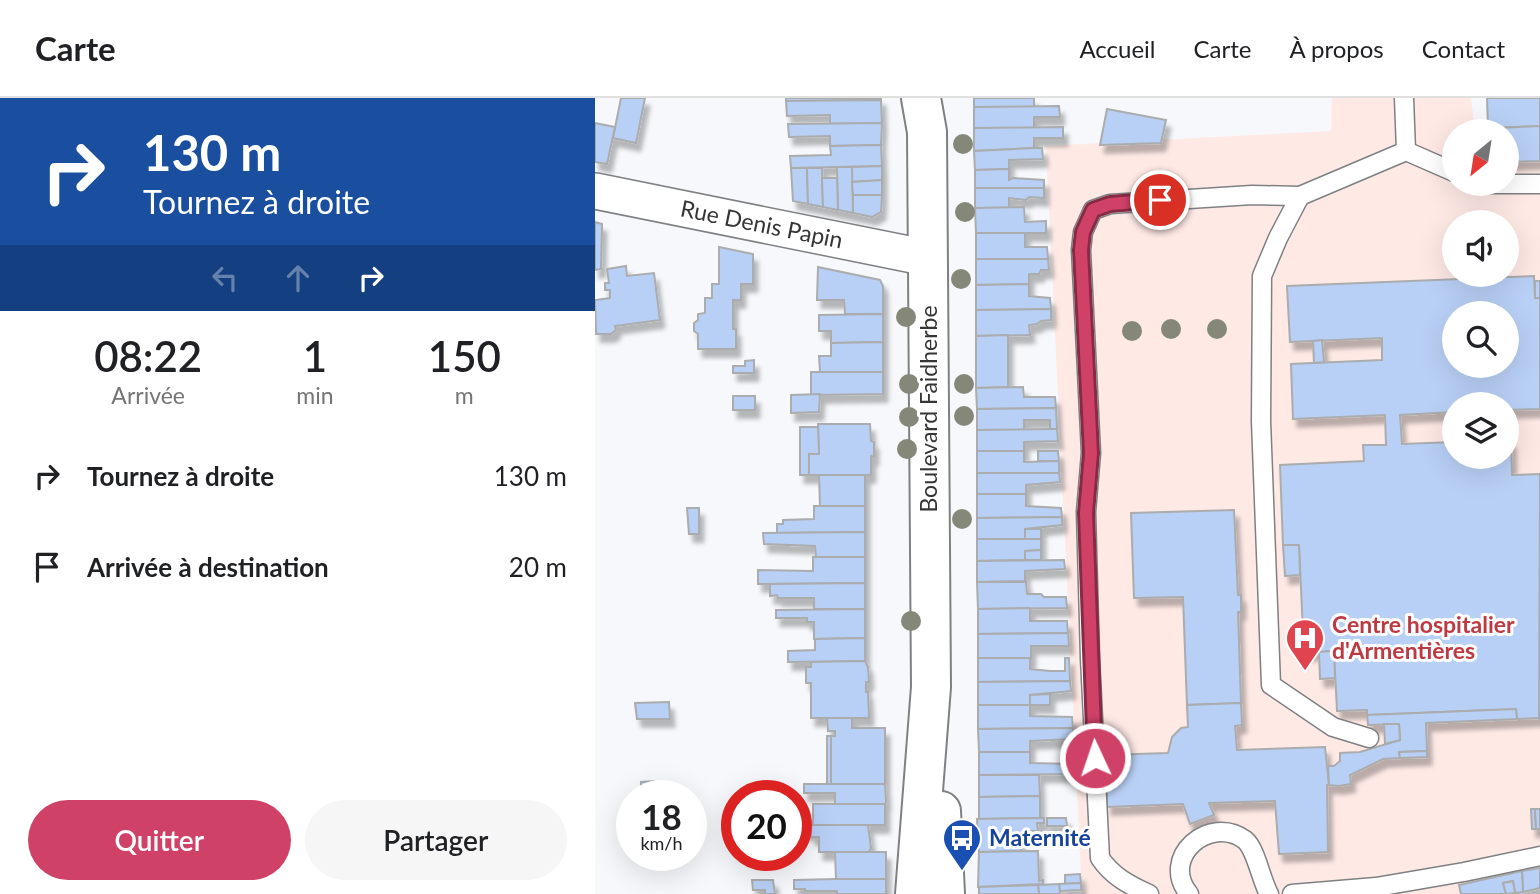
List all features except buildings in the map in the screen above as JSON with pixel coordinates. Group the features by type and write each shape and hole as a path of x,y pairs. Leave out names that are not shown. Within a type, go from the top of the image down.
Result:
{"street":[{"name":"Boulevard Faidherbe","path":"915,894 931,687 927,109"},
{"name":"Rue Denis Papin","path":"595,191 928,257"},
{"name":"Boulevard Faidherbe","path":"931,687 939,769 945,894"}],"lane":[{"path":"1404,98 1406,151"},
{"path":"1149,894 1126,883 1108,869 1100,858 1086,513 1091,453 1081,250 1083,232 1093,210 1110,204 1252,195 1300,196 1406,151 1442,167"},
{"path":"1519,184 1540,184"},
{"path":"1300,196 1262,276 1261,421 1271,685 1333,727 1369,738"},
{"path":"1189,894 1181,879 1179,868 1182,857 1196,839 1217,832 1244,839 1252,848 1260,877 1269,894"},
{"path":"1291,894 1376,887 1540,856"}],"shaded area":[{"name":"Centre hospitalier d'Armentières","path":"1332,98 1471,98 1474,119 1442,119 1442,196 1519,196 1519,161 1540,160 1540,888 1512,894 1082,894 1046,146 1331,131"}],"place":[{"name":"Centre hospitalier d'Armentières","path":"1305,672"},
{"name":"Maternité","path":"962,872"}],"route":[{"path":"1095,758 1086,513 1091,453 1081,250 1083,232 1093,210 1110,204 1160,200"}]}
